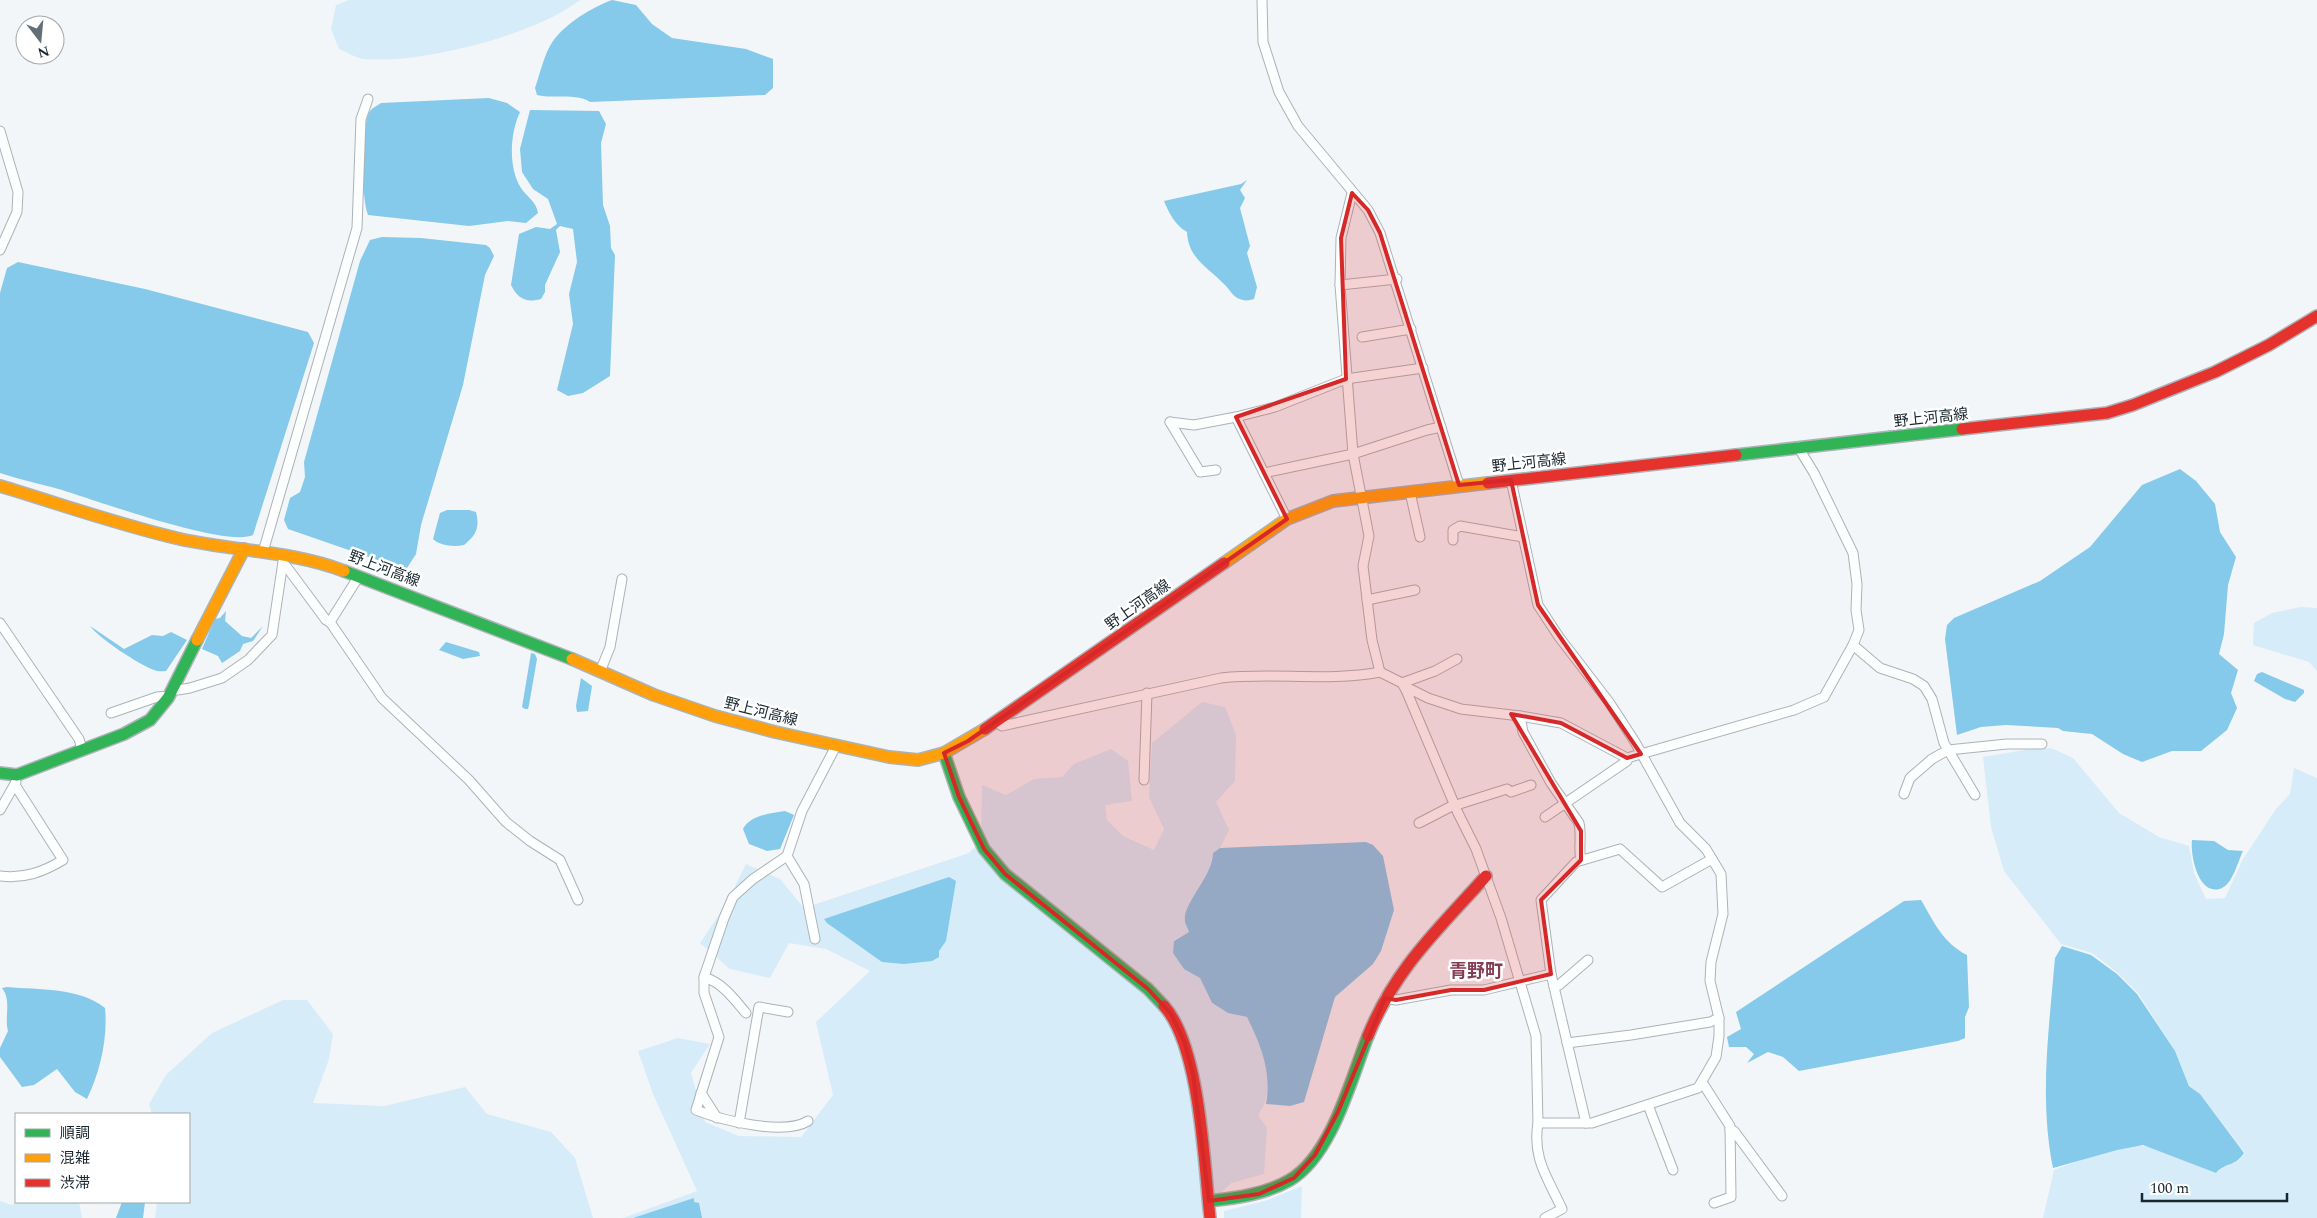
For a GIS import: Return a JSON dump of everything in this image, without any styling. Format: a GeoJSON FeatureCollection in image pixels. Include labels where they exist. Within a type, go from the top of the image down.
{"type":"FeatureCollection","features":[{"type":"Feature","properties":{"kind":"main road","name":"野上河高線"},"geometry":{"type":"LineString","coordinates":[[0,486],[180,539],[263,552],[283,560],[326,564],[565,656],[654,696],[715,716],[836,746],[889,757],[918,760],[944,753],[968,741],[1287,519],[1333,501],[1459,485],[2107,413],[2145,402],[2181,387],[2316,321]]}},
{"type":"Feature","properties":{"kind":"main road"},"geometry":{"type":"LineString","coordinates":[[0,773],[16,780],[82,749],[124,734],[150,720],[170,692],[244,549]]}},
{"type":"Feature","properties":{"kind":"main road"},"geometry":{"type":"LineString","coordinates":[[944,753],[959,797],[984,849],[1005,874],[1148,988],[1170,1014],[1184,1041],[1193,1074],[1210,1218]]}},
{"type":"Feature","properties":{"kind":"main road"},"geometry":{"type":"LineString","coordinates":[[1209,1201],[1260,1194],[1294,1178],[1315,1155],[1338,1112],[1385,998],[1406,967],[1486,876]]}},
{"type":"Feature","properties":{"kind":"street"},"geometry":{"type":"LineString","coordinates":[[1262,0],[1264,42],[1279,92],[1298,126],[1368,210],[1380,233],[1396,279],[1459,485]]}},
{"type":"Feature","properties":{"kind":"street"},"geometry":{"type":"LineString","coordinates":[[263,552],[357,228],[361,119],[368,99]]}},
{"type":"Feature","properties":{"kind":"street"},"geometry":{"type":"LineString","coordinates":[[0,131],[18,192],[17,212],[0,250]]}},
{"type":"Feature","properties":{"kind":"street"},"geometry":{"type":"LineString","coordinates":[[1352,193],[1341,238],[1340,285],[1353,454],[1358,486],[1363,497],[1369,536],[1363,566],[1372,640],[1380,672]]}},
{"type":"Feature","properties":{"kind":"street"},"geometry":{"type":"LineString","coordinates":[[1340,285],[1396,279]]}},
{"type":"Feature","properties":{"kind":"street"},"geometry":{"type":"LineString","coordinates":[[1362,337],[1411,329]]}},
{"type":"Feature","properties":{"kind":"street"},"geometry":{"type":"LineString","coordinates":[[1216,470],[1200,472],[1170,422],[1194,424],[1236,417],[1275,406],[1346,379],[1423,368]]}},
{"type":"Feature","properties":{"kind":"street"},"geometry":{"type":"LineString","coordinates":[[1236,417],[1287,519]]}},
{"type":"Feature","properties":{"kind":"street"},"geometry":{"type":"LineString","coordinates":[[1264,473],[1353,454],[1441,427]]}},
{"type":"Feature","properties":{"kind":"street"},"geometry":{"type":"LineString","coordinates":[[996,721],[1002,726],[1147,693],[1245,675],[1359,676],[1380,672],[1428,698],[1461,710],[1520,716],[1561,724],[1626,758],[1794,710],[1824,697],[1853,645],[1859,630],[1856,610],[1857,584],[1853,552],[1814,473],[1798,447]]}},
{"type":"Feature","properties":{"kind":"street"},"geometry":{"type":"LineString","coordinates":[[1511,480],[1538,605],[1559,638],[1609,702],[1680,823],[1706,849],[1721,874],[1722,914],[1710,972],[1710,981],[1719,1018],[1719,1036],[1716,1057],[1698,1088],[1586,1123],[1538,1123]]}},
{"type":"Feature","properties":{"kind":"street"},"geometry":{"type":"LineString","coordinates":[[1410,492],[1420,537]]}},
{"type":"Feature","properties":{"kind":"street"},"geometry":{"type":"LineString","coordinates":[[1453,540],[1454,530],[1460,526],[1523,537]]}},
{"type":"Feature","properties":{"kind":"street"},"geometry":{"type":"LineString","coordinates":[[111,713],[170,692],[222,678],[248,660],[272,635],[283,560]]}},
{"type":"Feature","properties":{"kind":"street"},"geometry":{"type":"LineString","coordinates":[[283,560],[326,620],[330,622],[382,698],[469,780],[506,822],[530,841],[560,860],[578,900]]}},
{"type":"Feature","properties":{"kind":"street"},"geometry":{"type":"LineString","coordinates":[[330,622],[359,576]]}},
{"type":"Feature","properties":{"kind":"street"},"geometry":{"type":"LineString","coordinates":[[600,672],[610,647],[622,579]]}},
{"type":"Feature","properties":{"kind":"street"},"geometry":{"type":"LineString","coordinates":[[1367,600],[1415,590]]}},
{"type":"Feature","properties":{"kind":"street"},"geometry":{"type":"LineString","coordinates":[[0,623],[79,739],[82,749]]}},
{"type":"Feature","properties":{"kind":"street"},"geometry":{"type":"LineString","coordinates":[[1853,645],[1880,668],[1913,679],[1924,686],[1932,699],[1944,742],[1975,795]]}},
{"type":"Feature","properties":{"kind":"street"},"geometry":{"type":"LineString","coordinates":[[1404,686],[1457,659]]}},
{"type":"Feature","properties":{"kind":"street"},"geometry":{"type":"LineString","coordinates":[[1404,686],[1454,805],[1476,849],[1536,1036],[1537,1158],[1562,1209],[1546,1218]]}},
{"type":"Feature","properties":{"kind":"street"},"geometry":{"type":"LineString","coordinates":[[1144,780],[1147,693]]}},
{"type":"Feature","properties":{"kind":"street"},"geometry":{"type":"LineString","coordinates":[[1520,716],[1523,732],[1551,783],[1579,823],[1579,852],[1581,860]]}},
{"type":"Feature","properties":{"kind":"street"},"geometry":{"type":"LineString","coordinates":[[1904,794],[1910,778],[1932,759],[1948,750],[2007,744],[2042,744]]}},
{"type":"Feature","properties":{"kind":"street"},"geometry":{"type":"LineString","coordinates":[[808,1121],[793,1127],[739,1123],[717,1118],[696,1110],[719,1037],[704,993],[704,977],[734,897],[753,879],[787,856],[802,811],[836,746]]}},
{"type":"Feature","properties":{"kind":"street"},"geometry":{"type":"LineString","coordinates":[[1545,817],[1567,804],[1627,761],[1626,758]]}},
{"type":"Feature","properties":{"kind":"street"},"geometry":{"type":"LineString","coordinates":[[0,810],[16,780]]}},
{"type":"Feature","properties":{"kind":"street"},"geometry":{"type":"LineString","coordinates":[[0,876],[22,877],[46,870],[63,860],[16,780]]}},
{"type":"Feature","properties":{"kind":"street"},"geometry":{"type":"LineString","coordinates":[[1420,823],[1454,805],[1507,789],[1512,792],[1531,785]]}},
{"type":"Feature","properties":{"kind":"street"},"geometry":{"type":"LineString","coordinates":[[1586,1123],[1551,974],[1541,900],[1576,862],[1623,849],[1664,887],[1712,859]]}},
{"type":"Feature","properties":{"kind":"street"},"geometry":{"type":"LineString","coordinates":[[787,856],[804,884],[815,939]]}},
{"type":"Feature","properties":{"kind":"street"},"geometry":{"type":"LineString","coordinates":[[1554,986],[1559,985],[1588,960]]}},
{"type":"Feature","properties":{"kind":"street"},"geometry":{"type":"LineString","coordinates":[[1385,998],[1396,1000],[1451,990],[1484,990],[1551,974]]}},
{"type":"Feature","properties":{"kind":"street"},"geometry":{"type":"LineString","coordinates":[[704,977],[713,980],[725,988],[746,1013]]}},
{"type":"Feature","properties":{"kind":"street"},"geometry":{"type":"LineString","coordinates":[[739,1123],[759,1007],[788,1012]]}},
{"type":"Feature","properties":{"kind":"street"},"geometry":{"type":"LineString","coordinates":[[1567,1043],[1631,1035],[1710,1022],[1719,1018]]}},
{"type":"Feature","properties":{"kind":"street"},"geometry":{"type":"LineString","coordinates":[[1702,1082],[1730,1126],[1731,1197],[1714,1203]]}},
{"type":"Feature","properties":{"kind":"street"},"geometry":{"type":"LineString","coordinates":[[701,1093],[717,1118]]}},
{"type":"Feature","properties":{"kind":"street"},"geometry":{"type":"LineString","coordinates":[[1648,1105],[1673,1170]]}},
{"type":"Feature","properties":{"kind":"street"},"geometry":{"type":"LineString","coordinates":[[1730,1130],[1734,1131],[1782,1196]]}},
{"type":"Feature","properties":{"kind":"highlighted area"},"geometry":{"type":"Polygon","coordinates":[[[1352,193],[1368,210],[1380,233],[1459,485],[1511,480],[1538,605],[1641,754],[1627,758],[1561,723],[1511,714],[1581,831],[1581,860],[1541,900],[1551,974],[1484,990],[1451,990],[1396,1000],[1385,998],[1338,1112],[1315,1155],[1294,1178],[1259,1194],[1209,1201],[1193,1074],[1184,1041],[1171,1014],[1148,989],[1005,874],[984,849],[959,797],[944,753],[968,741],[1287,519],[1236,417],[1346,379],[1341,238],[1352,193]]]}},
{"type":"Feature","properties":{"kind":"shaded area"},"geometry":{"type":"Polygon","coordinates":[[[349,0],[580,0],[536,25],[476,44],[415,57],[364,59],[339,49],[331,29],[336,5],[349,0]]]}},
{"type":"Feature","properties":{"kind":"shaded area"},"geometry":{"type":"Polygon","coordinates":[[[2301,607],[2317,608],[2317,671],[2309,662],[2253,645],[2254,623],[2272,613],[2301,607]]]}},
{"type":"Feature","properties":{"kind":"shaded area"},"geometry":{"type":"Polygon","coordinates":[[[1202,702],[1225,707],[1236,735],[1235,781],[1216,802],[1229,830],[1220,848],[1213,853],[1208,871],[1188,906],[1185,921],[1189,932],[1174,940],[1173,953],[1184,969],[1200,978],[1212,1004],[1228,1013],[1247,1017],[1258,1041],[1268,1079],[1268,1091],[1258,1115],[1267,1128],[1264,1174],[1231,1183],[1202,1212],[1202,1218],[623,1218],[697,1191],[653,1094],[638,1051],[678,1038],[710,1044],[691,1073],[705,1122],[739,1136],[801,1137],[833,1095],[816,1022],[870,971],[826,949],[789,943],[770,978],[730,969],[700,943],[727,903],[746,864],[780,879],[804,908],[969,853],[981,841],[982,785],[1006,795],[1034,779],[1062,777],[1074,764],[1111,749],[1128,761],[1132,801],[1105,805],[1107,820],[1123,836],[1154,850],[1164,829],[1149,797],[1152,743],[1202,702]]]}},
{"type":"Feature","properties":{"kind":"shaded area"},"geometry":{"type":"Polygon","coordinates":[[[2051,748],[2073,758],[2119,813],[2159,837],[2189,846],[2194,873],[2206,899],[2225,898],[2243,859],[2276,809],[2290,794],[2294,768],[2317,778],[2317,1218],[2043,1218],[2054,1170],[2098,1154],[2133,1146],[2151,1147],[2216,1173],[2238,1161],[2245,1153],[2200,1094],[2189,1085],[2175,1051],[2138,993],[2118,973],[2092,953],[2061,944],[2004,871],[1991,827],[1983,757],[2024,750],[2051,748]]]}},
{"type":"Feature","properties":{"kind":"shaded area"},"geometry":{"type":"Polygon","coordinates":[[[283,1000],[307,1000],[333,1034],[329,1059],[313,1103],[384,1106],[465,1087],[487,1114],[551,1132],[575,1158],[593,1218],[155,1218],[157,1203],[190,1203],[190,1113],[152,1113],[149,1104],[166,1075],[212,1033],[283,1000]]]}},
{"type":"Feature","properties":{"kind":"shaded area"},"geometry":{"type":"Polygon","coordinates":[[[1302,1186],[1301,1218],[1224,1218],[1224,1211],[1265,1201],[1302,1186]]]}},
{"type":"Feature","properties":{"kind":"shaded area"},"geometry":{"type":"Polygon","coordinates":[[[0,1201],[12,1205],[15,1203],[79,1203],[82,1218],[0,1218],[0,1201]]]}},
{"type":"Feature","properties":{"kind":"water"},"geometry":{"type":"Polygon","coordinates":[[[612,0],[636,5],[652,24],[672,38],[746,49],[773,59],[773,88],[765,95],[590,102],[571,97],[537,95],[535,88],[545,58],[558,34],[580,17],[612,0]]]}},
{"type":"Feature","properties":{"kind":"water"},"geometry":{"type":"Polygon","coordinates":[[[489,98],[507,103],[520,112],[512,140],[512,161],[521,188],[533,202],[538,213],[526,223],[508,221],[469,226],[368,215],[364,194],[363,148],[366,121],[371,110],[381,103],[489,98]]]}},
{"type":"Feature","properties":{"kind":"water"},"geometry":{"type":"Polygon","coordinates":[[[530,110],[599,111],[606,124],[601,143],[603,205],[610,226],[611,248],[615,255],[610,376],[583,393],[568,396],[557,390],[573,324],[569,294],[577,262],[573,229],[560,226],[556,230],[560,252],[545,285],[545,292],[541,299],[523,299],[511,285],[519,234],[536,227],[550,229],[557,224],[548,199],[533,189],[522,172],[520,149],[530,110]]]}},
{"type":"Feature","properties":{"kind":"water"},"geometry":{"type":"Polygon","coordinates":[[[1247,180],[1240,190],[1245,198],[1240,208],[1250,246],[1247,253],[1257,287],[1254,299],[1246,300],[1234,296],[1195,256],[1188,241],[1187,232],[1170,214],[1164,201],[1241,184],[1247,180]]]}},
{"type":"Feature","properties":{"kind":"water"},"geometry":{"type":"Polygon","coordinates":[[[382,237],[421,238],[486,245],[494,256],[485,275],[463,385],[421,525],[416,554],[407,568],[389,564],[288,529],[284,520],[290,498],[300,492],[305,477],[304,462],[360,261],[370,240],[382,237]]]}},
{"type":"Feature","properties":{"kind":"water"},"geometry":{"type":"Polygon","coordinates":[[[18,262],[145,289],[308,332],[314,343],[253,535],[238,537],[215,535],[157,520],[0,473],[0,293],[7,268],[18,262]]]}},
{"type":"Feature","properties":{"kind":"water"},"geometry":{"type":"Polygon","coordinates":[[[2180,469],[2196,481],[2215,504],[2220,532],[2236,557],[2228,585],[2224,634],[2219,654],[2238,670],[2231,693],[2237,708],[2227,730],[2201,751],[2172,751],[2142,762],[2123,754],[2092,734],[2063,731],[2058,728],[2006,725],[1981,727],[1957,735],[1945,639],[1947,625],[1954,618],[2040,581],[2090,547],[2142,485],[2180,469]]]}},
{"type":"Feature","properties":{"kind":"water"},"geometry":{"type":"Polygon","coordinates":[[[447,510],[469,510],[476,512],[478,522],[476,531],[472,538],[464,545],[447,545],[433,539],[440,513],[447,510]]]}},
{"type":"Feature","properties":{"kind":"water"},"geometry":{"type":"Polygon","coordinates":[[[226,611],[225,621],[242,636],[251,638],[263,626],[253,641],[243,644],[240,651],[222,663],[218,656],[202,649],[215,619],[220,618],[226,611]]]}},
{"type":"Feature","properties":{"kind":"water"},"geometry":{"type":"Polygon","coordinates":[[[90,626],[124,649],[152,635],[163,636],[171,632],[187,640],[166,671],[157,671],[120,651],[102,638],[90,626]]]}},
{"type":"Feature","properties":{"kind":"water"},"geometry":{"type":"Polygon","coordinates":[[[446,642],[479,652],[480,656],[463,659],[439,650],[446,642]]]}},
{"type":"Feature","properties":{"kind":"water"},"geometry":{"type":"Polygon","coordinates":[[[531,653],[535,654],[537,659],[529,705],[528,709],[525,709],[522,707],[531,653]]]}},
{"type":"Feature","properties":{"kind":"water"},"geometry":{"type":"Polygon","coordinates":[[[2262,672],[2304,690],[2304,693],[2295,702],[2285,699],[2254,681],[2257,674],[2262,672]]]}},
{"type":"Feature","properties":{"kind":"water"},"geometry":{"type":"Polygon","coordinates":[[[581,678],[592,686],[588,711],[577,712],[576,706],[581,678]]]}},
{"type":"Feature","properties":{"kind":"water"},"geometry":{"type":"Polygon","coordinates":[[[785,811],[794,815],[780,849],[767,851],[749,844],[743,829],[746,824],[762,816],[785,811]]]}},
{"type":"Feature","properties":{"kind":"water"},"geometry":{"type":"Polygon","coordinates":[[[2192,840],[2214,841],[2228,850],[2243,851],[2232,877],[2222,888],[2214,889],[2207,887],[2202,881],[2195,865],[2192,840]]]}},
{"type":"Feature","properties":{"kind":"water"},"geometry":{"type":"Polygon","coordinates":[[[1366,842],[1373,845],[1383,856],[1394,910],[1381,951],[1373,964],[1335,997],[1304,1102],[1290,1106],[1266,1104],[1268,1081],[1264,1059],[1247,1017],[1228,1013],[1212,1003],[1200,978],[1184,969],[1173,953],[1174,941],[1189,932],[1185,921],[1185,914],[1208,871],[1213,853],[1220,848],[1366,842]]]}},
{"type":"Feature","properties":{"kind":"water"},"geometry":{"type":"Polygon","coordinates":[[[949,877],[956,881],[946,941],[939,951],[939,957],[932,961],[904,964],[882,962],[824,919],[949,877]]]}},
{"type":"Feature","properties":{"kind":"water"},"geometry":{"type":"Polygon","coordinates":[[[1921,900],[1945,938],[1967,955],[1969,1007],[1965,1017],[1965,1038],[1958,1041],[1799,1071],[1783,1057],[1768,1052],[1747,1063],[1754,1054],[1746,1047],[1729,1047],[1727,1037],[1741,1029],[1736,1012],[1904,901],[1921,900]]]}},
{"type":"Feature","properties":{"kind":"water"},"geometry":{"type":"Polygon","coordinates":[[[2062,946],[2091,955],[2117,974],[2137,994],[2175,1051],[2189,1086],[2200,1094],[2244,1153],[2234,1163],[2223,1167],[2216,1173],[2143,1145],[2117,1150],[2053,1168],[2047,1116],[2046,1063],[2055,958],[2062,946]]]}},
{"type":"Feature","properties":{"kind":"water"},"geometry":{"type":"Polygon","coordinates":[[[2,988],[45,989],[71,993],[95,1001],[105,1008],[106,1019],[102,1055],[96,1078],[87,1099],[75,1092],[57,1069],[34,1085],[22,1087],[0,1057],[0,1048],[8,1031],[7,998],[2,988]]]}},
{"type":"Feature","properties":{"kind":"water"},"geometry":{"type":"Polygon","coordinates":[[[694,1198],[694,1202],[699,1203],[702,1218],[633,1218],[694,1198]]]}},
{"type":"Feature","properties":{"kind":"water"},"geometry":{"type":"Polygon","coordinates":[[[122,1203],[145,1203],[143,1218],[116,1218],[122,1203]]]}},
{"type":"Feature","properties":{"kind":"traffic: fast"},"geometry":{"type":"LineString","coordinates":[[1736,455],[1962,429]]}},
{"type":"Feature","properties":{"kind":"traffic: fast"},"geometry":{"type":"LineString","coordinates":[[344,571],[572,659]]}},
{"type":"Feature","properties":{"kind":"traffic: fast"},"geometry":{"type":"LineString","coordinates":[[0,773],[17,775],[124,734],[150,720],[168,698],[197,640]]}},
{"type":"Feature","properties":{"kind":"traffic: fast"},"geometry":{"type":"LineString","coordinates":[[944,753],[959,797],[984,849],[1005,874],[1148,989],[1164,1006]]}},
{"type":"Feature","properties":{"kind":"traffic: fast"},"geometry":{"type":"LineString","coordinates":[[1209,1201],[1241,1197],[1271,1189],[1290,1180],[1305,1168],[1318,1153],[1329,1135],[1347,1094],[1368,1036]]}},
{"type":"Feature","properties":{"kind":"traffic: slow"},"geometry":{"type":"LineString","coordinates":[[1224,563],[1287,519],[1333,501],[1488,483]]}},
{"type":"Feature","properties":{"kind":"traffic: slow"},"geometry":{"type":"LineString","coordinates":[[0,486],[112,521],[180,539],[304,559],[344,571]]}},
{"type":"Feature","properties":{"kind":"traffic: slow"},"geometry":{"type":"LineString","coordinates":[[197,640],[244,549]]}},
{"type":"Feature","properties":{"kind":"traffic: slow"},"geometry":{"type":"LineString","coordinates":[[572,659],[654,695],[715,716],[775,732],[889,757],[918,760],[944,753],[985,729]]}},
{"type":"Feature","properties":{"kind":"traffic: jam"},"geometry":{"type":"LineString","coordinates":[[1962,429],[2107,413],[2133,405],[2215,372],[2269,345],[2317,316]]}},
{"type":"Feature","properties":{"kind":"traffic: jam"},"geometry":{"type":"LineString","coordinates":[[1488,483],[1736,455]]}},
{"type":"Feature","properties":{"kind":"traffic: jam"},"geometry":{"type":"LineString","coordinates":[[985,729],[1224,563]]}},
{"type":"Feature","properties":{"kind":"traffic: jam"},"geometry":{"type":"LineString","coordinates":[[1368,1036],[1379,1012],[1405,969],[1435,932],[1486,876]]}},
{"type":"Feature","properties":{"kind":"traffic: jam"},"geometry":{"type":"LineString","coordinates":[[1164,1006],[1176,1024],[1186,1048],[1193,1076],[1202,1137],[1210,1218]]}},
{"type":"Feature","properties":{"kind":"district","name":"青野町"},"geometry":{"type":"Point","coordinates":[1476,971]}}]}
